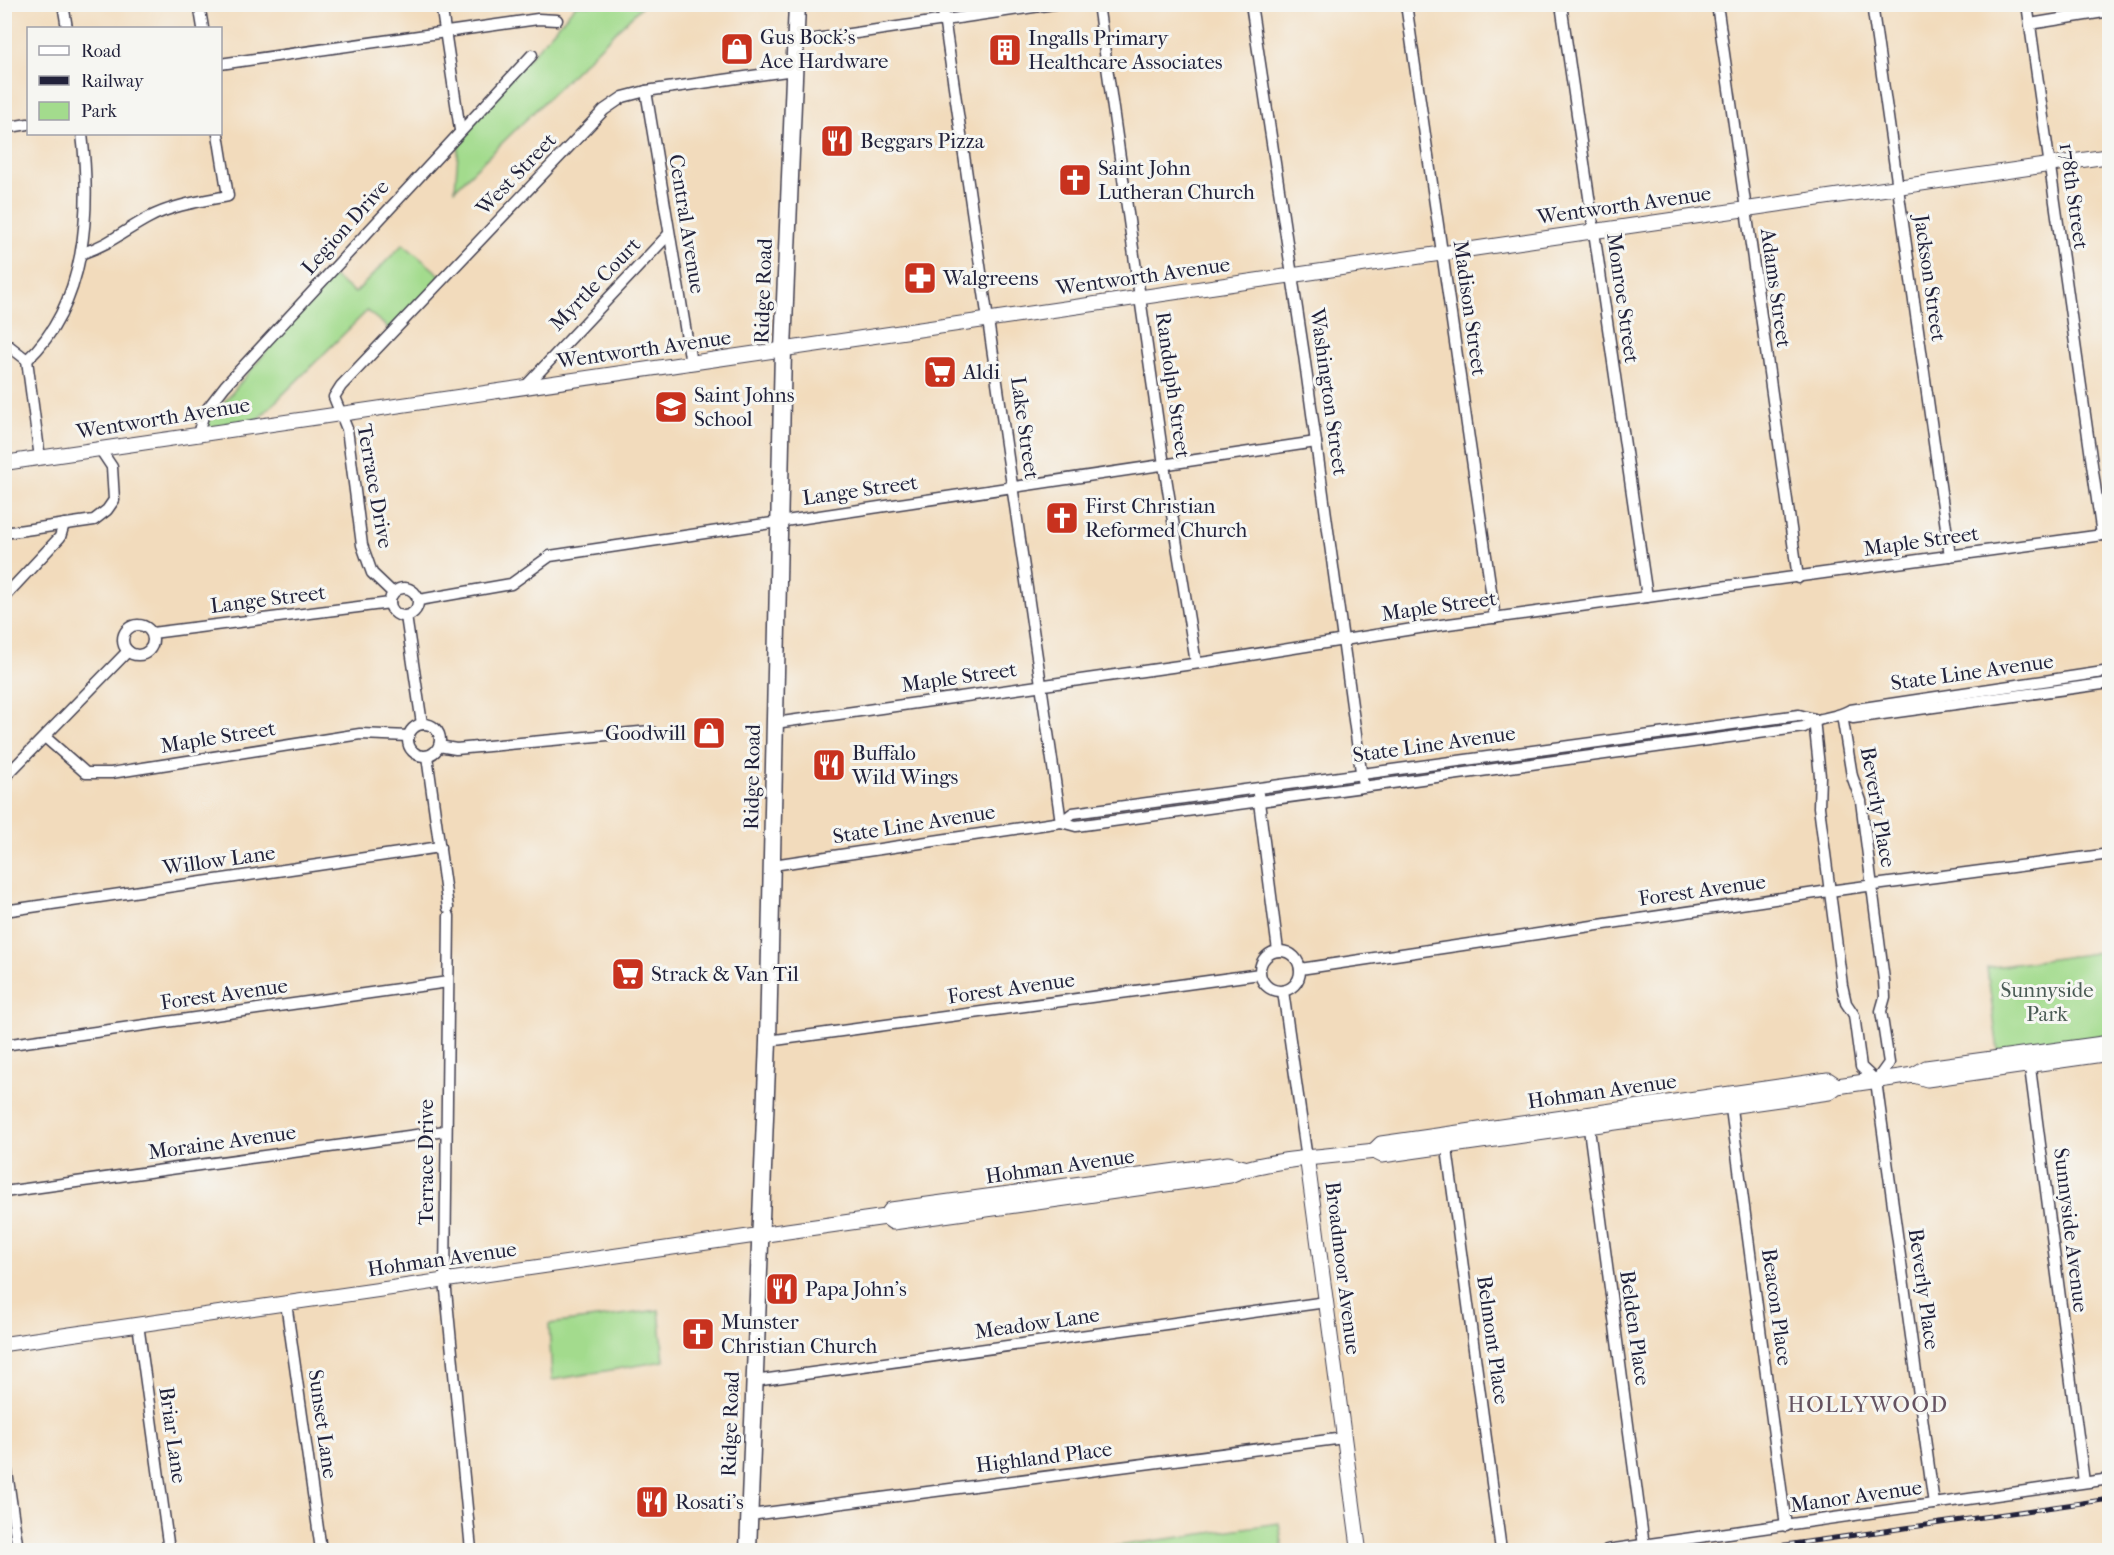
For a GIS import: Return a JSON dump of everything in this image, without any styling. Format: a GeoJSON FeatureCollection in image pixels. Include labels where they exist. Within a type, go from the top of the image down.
{"type":"FeatureCollection","features":[{"type":"Feature","properties":{"kind":"main road","name":"Ridge Road"},"geometry":{"type":"LineString","coordinates":[[748,1551],[768,1041],[783,350],[797,4]]}},
{"type":"Feature","properties":{"kind":"main road","name":"Hohman Avenue"},"geometry":{"type":"LineString","coordinates":[[2029,1059],[2109,1043]]}},
{"type":"Feature","properties":{"kind":"main road","name":"Hohman Avenue"},"geometry":{"type":"LineString","coordinates":[[759,1235],[886,1217],[891,1210],[1228,1164],[1244,1168],[1374,1151],[1381,1144],[1446,1140],[1730,1100],[1828,1080],[1836,1086],[1914,1075],[1926,1068],[2109,1053]]}},
{"type":"Feature","properties":{"kind":"street"},"geometry":{"type":"LineString","coordinates":[[63,4],[67,27]]}},
{"type":"Feature","properties":{"kind":"street"},"geometry":{"type":"LineString","coordinates":[[200,4],[203,27]]}},
{"type":"Feature","properties":{"kind":"street"},"geometry":{"type":"LineString","coordinates":[[441,4],[460,130]]}},
{"type":"Feature","properties":{"kind":"street","name":"Lake Street"},"geometry":{"type":"LineString","coordinates":[[942,4],[990,320],[1061,822]]}},
{"type":"Feature","properties":{"kind":"street"},"geometry":{"type":"LineString","coordinates":[[795,42],[1054,4]]}},
{"type":"Feature","properties":{"kind":"street","name":"Randolph Street"},"geometry":{"type":"LineString","coordinates":[[1098,4],[1164,465],[1197,663]]}},
{"type":"Feature","properties":{"kind":"street","name":"Washington Street"},"geometry":{"type":"LineString","coordinates":[[1251,4],[1316,442],[1363,786]]}},
{"type":"Feature","properties":{"kind":"street","name":"Madison Street"},"geometry":{"type":"LineString","coordinates":[[1406,4],[1495,618]]}},
{"type":"Feature","properties":{"kind":"street","name":"Monroe Street"},"geometry":{"type":"LineString","coordinates":[[1561,4],[1647,597]]}},
{"type":"Feature","properties":{"kind":"street","name":"Adams Street"},"geometry":{"type":"LineString","coordinates":[[1717,4],[1798,578]]}},
{"type":"Feature","properties":{"kind":"street","name":"Jackson Street"},"geometry":{"type":"LineString","coordinates":[[1872,4],[1950,556]]}},
{"type":"Feature","properties":{"kind":"street","name":"178th Street"},"geometry":{"type":"LineString","coordinates":[[2027,4],[2105,534]]}},
{"type":"Feature","properties":{"kind":"street"},"geometry":{"type":"LineString","coordinates":[[2030,24],[2109,11]]}},
{"type":"Feature","properties":{"kind":"street"},"geometry":{"type":"LineString","coordinates":[[222,64],[538,19],[557,20]]}},
{"type":"Feature","properties":{"kind":"street","name":"Legion Drive"},"geometry":{"type":"LineString","coordinates":[[198,434],[204,413],[225,386],[532,55]]}},
{"type":"Feature","properties":{"kind":"street","name":"West Street"},"geometry":{"type":"LineString","coordinates":[[341,413],[334,397],[341,386],[604,110],[623,97],[646,91],[794,70]]}},
{"type":"Feature","properties":{"kind":"street","name":"Central Avenue"},"geometry":{"type":"LineString","coordinates":[[646,91],[691,363]]}},
{"type":"Feature","properties":{"kind":"street"},"geometry":{"type":"LineString","coordinates":[[4,128],[27,124]]}},
{"type":"Feature","properties":{"kind":"street"},"geometry":{"type":"LineString","coordinates":[[27,360],[45,343],[65,302],[83,253],[85,207],[82,135]]}},
{"type":"Feature","properties":{"kind":"street"},"geometry":{"type":"LineString","coordinates":[[83,253],[108,244],[149,218],[173,208],[228,196],[219,135]]}},
{"type":"Feature","properties":{"kind":"street","name":"Wentworth Avenue"},"geometry":{"type":"LineString","coordinates":[[4,463],[2109,156]]}},
{"type":"Feature","properties":{"kind":"street","name":"Myrtle Court"},"geometry":{"type":"LineString","coordinates":[[525,387],[669,234]]}},
{"type":"Feature","properties":{"kind":"street"},"geometry":{"type":"LineString","coordinates":[[4,342],[27,360],[40,458]]}},
{"type":"Feature","properties":{"kind":"street","name":"Terrace Drive"},"geometry":{"type":"LineString","coordinates":[[341,413],[347,429],[362,545],[372,573],[391,598]]}},
{"type":"Feature","properties":{"kind":"street","name":"Lange Street"},"geometry":{"type":"LineString","coordinates":[[419,600],[512,585],[550,556],[1316,442]]}},
{"type":"Feature","properties":{"kind":"street"},"geometry":{"type":"LineString","coordinates":[[4,533],[94,520],[107,510],[114,500],[112,467],[118,446]]}},
{"type":"Feature","properties":{"kind":"street"},"geometry":{"type":"LineString","coordinates":[[100,449],[112,467]]}},
{"type":"Feature","properties":{"kind":"street"},"geometry":{"type":"LineString","coordinates":[[4,597],[60,537],[64,524]]}},
{"type":"Feature","properties":{"kind":"street","name":"Maple Street"},"geometry":{"type":"LineString","coordinates":[[775,723],[1495,618],[2105,534]]}},
{"type":"Feature","properties":{"kind":"street"},"geometry":{"type":"LineString","coordinates":[[405,587],[414,591],[419,600],[415,612],[406,616],[394,612],[391,598],[405,587]]}},
{"type":"Feature","properties":{"kind":"street","name":"Lange Street"},"geometry":{"type":"LineString","coordinates":[[152,633],[391,598]]}},
{"type":"Feature","properties":{"kind":"street"},"geometry":{"type":"LineString","coordinates":[[406,616],[422,724]]}},
{"type":"Feature","properties":{"kind":"street"},"geometry":{"type":"LineString","coordinates":[[144,626],[152,633],[153,643],[148,651],[140,655],[128,651],[123,641],[129,627],[144,626]]}},
{"type":"Feature","properties":{"kind":"street"},"geometry":{"type":"LineString","coordinates":[[4,778],[46,738],[128,651]]}},
{"type":"Feature","properties":{"kind":"street","name":"State Line Avenue"},"geometry":{"type":"LineString","coordinates":[[1061,822],[1073,813],[1803,715],[1814,719],[1842,715],[1850,710],[2108,677]]}},
{"type":"Feature","properties":{"kind":"street","name":"Beverly Place"},"geometry":{"type":"LineString","coordinates":[[1842,715],[1851,776],[1861,801],[1884,980],[1885,997],[1881,1011],[1889,1063],[1876,1080]]}},
{"type":"Feature","properties":{"kind":"street","name":"State Line Avenue"},"geometry":{"type":"LineString","coordinates":[[773,865],[1061,822],[1076,826],[1804,727],[1814,719]]}},
{"type":"Feature","properties":{"kind":"street","name":"Beverly Place"},"geometry":{"type":"LineString","coordinates":[[1814,719],[1820,776],[1818,802],[1842,985],[1846,1003],[1854,1015],[1861,1067],[1876,1080],[1934,1504]]}},
{"type":"Feature","properties":{"kind":"street"},"geometry":{"type":"LineString","coordinates":[[422,724],[430,725],[437,730],[440,738],[439,746],[427,756],[413,751],[409,736],[413,728],[422,724]]}},
{"type":"Feature","properties":{"kind":"street"},"geometry":{"type":"LineString","coordinates":[[439,746],[456,749],[651,731]]}},
{"type":"Feature","properties":{"kind":"street","name":"Maple Street"},"geometry":{"type":"LineString","coordinates":[[46,738],[86,773],[111,773],[360,734],[409,736]]}},
{"type":"Feature","properties":{"kind":"street"},"geometry":{"type":"LineString","coordinates":[[1571,745],[1573,757]]}},
{"type":"Feature","properties":{"kind":"street","name":"Terrace Drive"},"geometry":{"type":"LineString","coordinates":[[427,756],[448,912],[445,1280],[471,1551]]}},
{"type":"Feature","properties":{"kind":"street"},"geometry":{"type":"LineString","coordinates":[[1258,788],[1278,951]]}},
{"type":"Feature","properties":{"kind":"street","name":"Willow Lane"},"geometry":{"type":"LineString","coordinates":[[5,908],[440,847]]}},
{"type":"Feature","properties":{"kind":"street","name":"Forest Avenue"},"geometry":{"type":"LineString","coordinates":[[1300,969],[1829,891],[2109,854]]}},
{"type":"Feature","properties":{"kind":"street"},"geometry":{"type":"LineString","coordinates":[[1278,951],[1290,954],[1300,969],[1294,986],[1283,991],[1268,987],[1260,974],[1262,961],[1278,951]]}},
{"type":"Feature","properties":{"kind":"street","name":"Forest Avenue"},"geometry":{"type":"LineString","coordinates":[[768,1041],[1260,974]]}},
{"type":"Feature","properties":{"kind":"street","name":"Forest Avenue"},"geometry":{"type":"LineString","coordinates":[[4,1045],[448,982]]}},
{"type":"Feature","properties":{"kind":"street","name":"Broadmoor Avenue"},"geometry":{"type":"LineString","coordinates":[[1283,991],[1359,1551]]}},
{"type":"Feature","properties":{"kind":"street","name":"Sunnyside Avenue"},"geometry":{"type":"LineString","coordinates":[[2029,1059],[2084,1482]]}},
{"type":"Feature","properties":{"kind":"street","name":"Beacon Place"},"geometry":{"type":"LineString","coordinates":[[1730,1100],[1786,1526]]}},
{"type":"Feature","properties":{"kind":"street","name":"Belden Place"},"geometry":{"type":"LineString","coordinates":[[1588,1120],[1644,1546]]}},
{"type":"Feature","properties":{"kind":"street","name":"Moraine Avenue"},"geometry":{"type":"LineString","coordinates":[[4,1192],[445,1131]]}},
{"type":"Feature","properties":{"kind":"street","name":"Belmont Place"},"geometry":{"type":"LineString","coordinates":[[1446,1140],[1502,1551]]}},
{"type":"Feature","properties":{"kind":"street","name":"Hohman Avenue"},"geometry":{"type":"LineString","coordinates":[[4,1344],[759,1235]]}},
{"type":"Feature","properties":{"kind":"street","name":"Meadow Lane"},"geometry":{"type":"LineString","coordinates":[[754,1381],[1326,1302]]}},
{"type":"Feature","properties":{"kind":"street","name":"Sunset Lane"},"geometry":{"type":"LineString","coordinates":[[286,1303],[321,1551]]}},
{"type":"Feature","properties":{"kind":"street","name":"Briar Lane"},"geometry":{"type":"LineString","coordinates":[[138,1324],[169,1551]]}},
{"type":"Feature","properties":{"kind":"street","name":"Highland Place"},"geometry":{"type":"LineString","coordinates":[[750,1515],[1344,1438]]}},
{"type":"Feature","properties":{"kind":"street"},"geometry":{"type":"LineString","coordinates":[[4,1451],[18,1551]]}},
{"type":"Feature","properties":{"kind":"street","name":"Manor Avenue"},"geometry":{"type":"LineString","coordinates":[[1607,1551],[2109,1479]]}},
{"type":"Feature","properties":{"kind":"green space"},"geometry":{"type":"Polygon","coordinates":[[[576,5],[643,5],[455,189],[460,130],[576,5]]]}},
{"type":"Feature","properties":{"kind":"green space"},"geometry":{"type":"Polygon","coordinates":[[[403,244],[444,278],[392,331],[367,311],[251,426],[198,434],[330,274],[355,293],[403,244]]]}},
{"type":"Feature","properties":{"kind":"green space","name":"Sunnyside Park"},"geometry":{"type":"Polygon","coordinates":[[[2109,951],[2109,1036],[1998,1051],[1987,968],[2109,951]]]}},
{"type":"Feature","properties":{"kind":"green space"},"geometry":{"type":"Polygon","coordinates":[[[659,1310],[664,1361],[552,1380],[549,1324],[659,1310]]]}},
{"type":"Feature","properties":{"kind":"green space"},"geometry":{"type":"Polygon","coordinates":[[[1279,1523],[1283,1550],[1089,1550],[1279,1523]]]}},
{"type":"Feature","properties":{"kind":"railway"},"geometry":{"type":"LineString","coordinates":[[1750,1550],[2110,1499]]}},
{"type":"Feature","properties":{"kind":"place","name":"Gus Bock's Ace Hardware"},"geometry":{"type":"Point","coordinates":[737,49]}},
{"type":"Feature","properties":{"kind":"place","name":"Ingalls Primary Healthcare Associates"},"geometry":{"type":"Point","coordinates":[1005,50]}},
{"type":"Feature","properties":{"kind":"place","name":"Beggars Pizza"},"geometry":{"type":"Point","coordinates":[837,141]}},
{"type":"Feature","properties":{"kind":"place","name":"Saint John Lutheran Church"},"geometry":{"type":"Point","coordinates":[1075,180]}},
{"type":"Feature","properties":{"kind":"place","name":"Walgreens"},"geometry":{"type":"Point","coordinates":[920,278]}},
{"type":"Feature","properties":{"kind":"place","name":"Aldi"},"geometry":{"type":"Point","coordinates":[940,372]}},
{"type":"Feature","properties":{"kind":"place","name":"Saint Johns School"},"geometry":{"type":"Point","coordinates":[671,407]}},
{"type":"Feature","properties":{"kind":"place","name":"First Christian Reformed Church"},"geometry":{"type":"Point","coordinates":[1062,518]}},
{"type":"Feature","properties":{"kind":"place","name":"Goodwill"},"geometry":{"type":"Point","coordinates":[709,733]}},
{"type":"Feature","properties":{"kind":"place","name":"Buffalo Wild Wings"},"geometry":{"type":"Point","coordinates":[829,765]}},
{"type":"Feature","properties":{"kind":"place","name":"Strack & Van Til"},"geometry":{"type":"Point","coordinates":[628,974]}},
{"type":"Feature","properties":{"kind":"place","name":"Papa John's"},"geometry":{"type":"Point","coordinates":[782,1289]}},
{"type":"Feature","properties":{"kind":"place","name":"Munster Christian Church"},"geometry":{"type":"Point","coordinates":[698,1334]}},
{"type":"Feature","properties":{"kind":"place","name":"Rosati's"},"geometry":{"type":"Point","coordinates":[652,1502]}},
{"type":"Feature","properties":{"kind":"district","name":"HOLLYWOOD"},"geometry":{"type":"Point","coordinates":[1868,1404]}}]}
